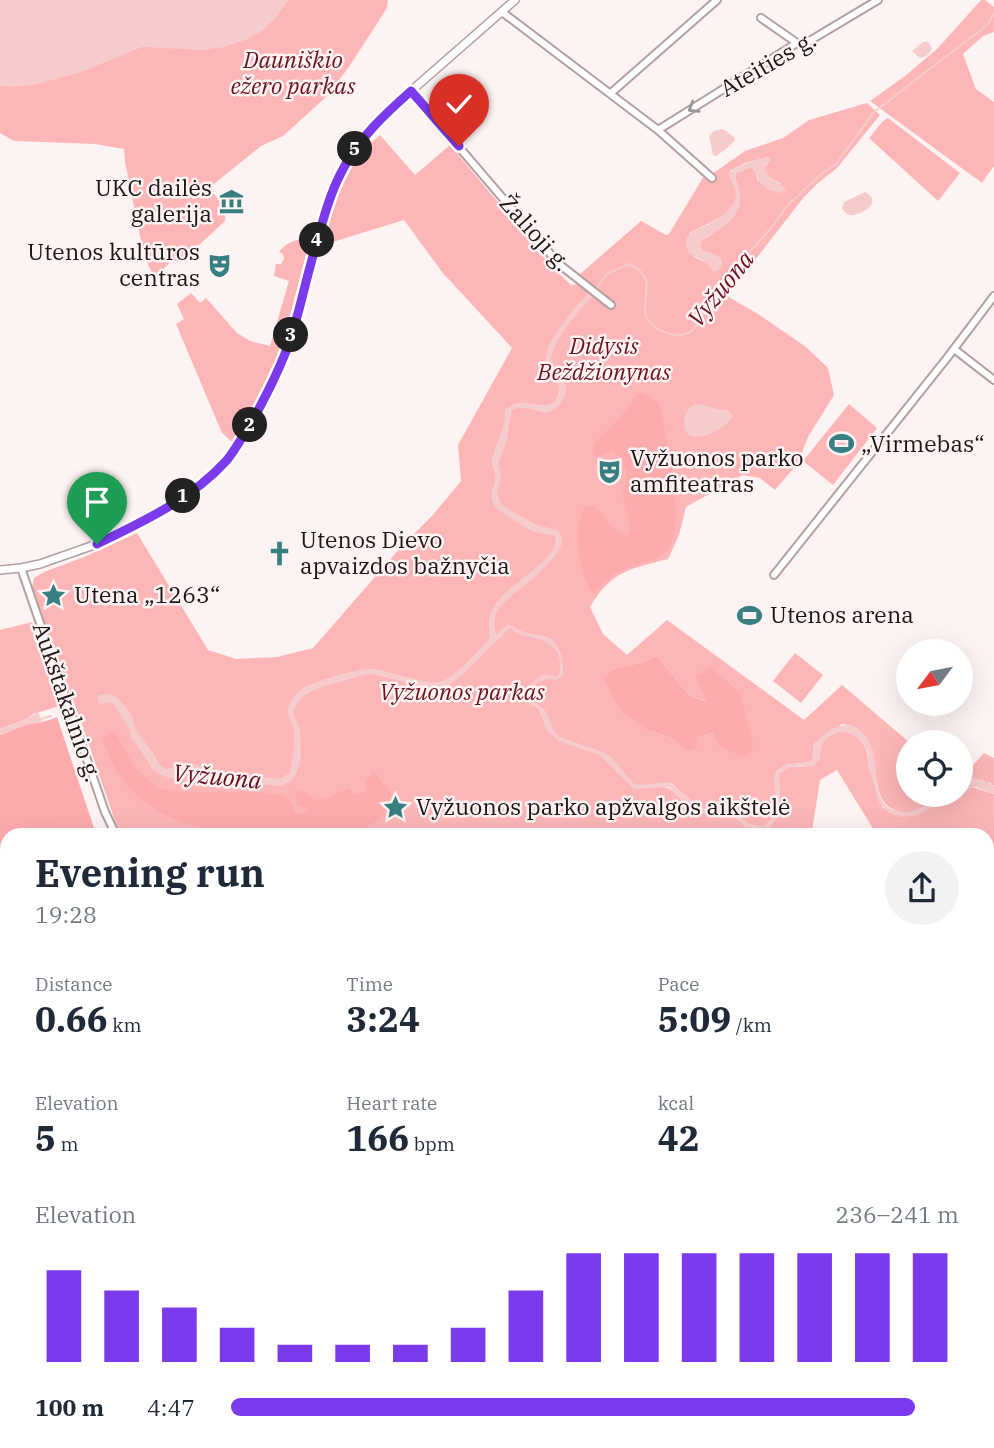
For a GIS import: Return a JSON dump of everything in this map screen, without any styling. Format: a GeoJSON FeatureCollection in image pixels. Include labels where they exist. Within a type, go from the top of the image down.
{"type":"FeatureCollection","features":[{"type":"Feature","properties":{"kind":"street"},"geometry":{"type":"LineString","coordinates":[[0,570],[61,558],[97,544],[189,493],[226,461],[275,379],[288,346],[318,237],[340,173],[349,158],[373,127],[515,0]]}},
{"type":"Feature","properties":{"kind":"street"},"geometry":{"type":"LineString","coordinates":[[611,93],[717,0]]}},
{"type":"Feature","properties":{"kind":"street","name":"Ateities g."},"geometry":{"type":"LineString","coordinates":[[658,130],[797,43],[806,43],[878,0]]}},
{"type":"Feature","properties":{"kind":"street"},"geometry":{"type":"LineString","coordinates":[[502,12],[658,130],[712,178]]}},
{"type":"Feature","properties":{"kind":"street"},"geometry":{"type":"LineString","coordinates":[[761,18],[797,43]]}},
{"type":"Feature","properties":{"kind":"street","name":"Žalioji g."},"geometry":{"type":"LineString","coordinates":[[411,91],[559,264],[611,305]]}},
{"type":"Feature","properties":{"kind":"street"},"geometry":{"type":"LineString","coordinates":[[775,575],[994,296]]}},
{"type":"Feature","properties":{"kind":"street"},"geometry":{"type":"LineString","coordinates":[[954,349],[994,380]]}},
{"type":"Feature","properties":{"kind":"street","name":"Aukštakalnio g."},"geometry":{"type":"LineString","coordinates":[[21,568],[113,828]]}},
{"type":"Feature","properties":{"kind":"green space","name":"Dauniškio ežero parkas"},"geometry":{"type":"Polygon","coordinates":[[[288,0],[388,0],[387,8],[349,67],[325,98],[283,136],[261,146],[209,188],[226,208],[225,221],[184,259],[171,262],[154,277],[144,256],[124,149],[95,144],[14,141],[0,133],[0,86],[34,85],[142,46],[206,50],[272,21],[288,0]]]}},
{"type":"Feature","properties":{"kind":"green space"},"geometry":{"type":"Polygon","coordinates":[[[981,0],[994,7],[994,32],[983,36],[963,54],[976,89],[994,102],[994,166],[982,183],[870,101],[938,48],[981,0]]]}},
{"type":"Feature","properties":{"kind":"green space","name":"Vyžuonos parkas"},"geometry":{"type":"Polygon","coordinates":[[[867,103],[880,115],[837,168],[804,197],[727,296],[806,347],[828,368],[834,395],[808,437],[798,463],[775,490],[760,478],[743,475],[686,507],[679,535],[668,559],[623,573],[606,586],[590,607],[603,634],[627,655],[667,620],[804,720],[842,685],[896,731],[896,807],[923,807],[909,813],[895,810],[885,803],[879,793],[872,751],[867,738],[857,729],[842,724],[815,743],[813,759],[810,762],[784,765],[774,774],[777,807],[765,827],[748,824],[732,812],[702,808],[671,783],[661,787],[670,789],[705,811],[736,818],[745,827],[750,828],[118,828],[32,588],[34,578],[137,533],[208,650],[236,659],[277,657],[313,648],[461,481],[458,445],[512,348],[442,272],[404,220],[323,245],[328,218],[339,189],[358,154],[380,135],[415,175],[450,145],[552,267],[571,285],[585,283],[579,275],[641,221],[666,235],[669,234],[704,176],[712,174],[745,151],[783,138],[809,120],[867,103]],[[769,157],[745,163],[730,171],[737,194],[731,208],[719,218],[690,233],[694,257],[707,263],[714,271],[700,248],[701,241],[711,235],[737,209],[738,185],[735,180],[736,173],[750,167],[755,170],[758,181],[782,184],[767,174],[764,168],[770,161],[769,157]],[[657,656],[613,669],[651,731],[671,738],[689,752],[698,737],[713,733],[739,691],[711,667],[707,702],[689,695],[657,656]]]}},
{"type":"Feature","properties":{"kind":"green space"},"geometry":{"type":"Polygon","coordinates":[[[888,118],[960,173],[938,201],[869,138],[888,118]]]}},
{"type":"Feature","properties":{"kind":"green space"},"geometry":{"type":"Polygon","coordinates":[[[304,239],[313,242],[282,352],[253,414],[232,442],[222,433],[176,324],[184,319],[177,304],[191,293],[200,303],[206,298],[237,333],[250,341],[270,346],[289,281],[274,276],[276,264],[281,264],[284,259],[279,252],[290,243],[304,239]]]}},
{"type":"Feature","properties":{"kind":"green space","name":"„Virmebas“"},"geometry":{"type":"Polygon","coordinates":[[[849,404],[877,428],[833,485],[803,461],[849,404]]]}},
{"type":"Feature","properties":{"kind":"green space"},"geometry":{"type":"Polygon","coordinates":[[[32,622],[63,705],[33,714],[0,729],[0,630],[32,622]]]}},
{"type":"Feature","properties":{"kind":"green space"},"geometry":{"type":"Polygon","coordinates":[[[795,653],[823,675],[801,703],[773,681],[795,653]]]}},
{"type":"Feature","properties":{"kind":"green space","name":"Vyžuonos parkas"},"geometry":{"type":"Polygon","coordinates":[[[848,732],[861,741],[865,748],[883,808],[915,816],[932,807],[973,807],[973,787],[994,794],[994,828],[873,828],[837,770],[820,780],[812,828],[768,828],[781,812],[779,773],[790,767],[814,766],[825,740],[833,734],[848,732]]]}},
{"type":"Feature","properties":{"kind":"green space"},"geometry":{"type":"Polygon","coordinates":[[[984,753],[994,758],[994,786],[989,782],[973,782],[973,765],[984,753]]]}},
{"type":"Feature","properties":{"kind":"shaded area"},"geometry":{"type":"Polygon","coordinates":[[[643,393],[658,402],[662,415],[676,508],[671,543],[664,553],[618,572],[593,593],[585,580],[579,554],[578,525],[584,507],[594,506],[623,535],[629,533],[630,528],[623,498],[627,475],[625,467],[613,450],[594,456],[592,451],[597,440],[617,422],[637,394],[643,393]]]}},
{"type":"Feature","properties":{"kind":"shaded area"},"geometry":{"type":"Polygon","coordinates":[[[657,656],[689,695],[706,702],[696,676],[711,667],[739,691],[753,749],[742,757],[721,747],[713,733],[698,737],[696,747],[689,752],[671,738],[651,731],[622,711],[603,679],[613,669],[657,656]]]}},
{"type":"Feature","properties":{"kind":"shaded area"},"geometry":{"type":"Polygon","coordinates":[[[57,717],[94,828],[0,828],[0,735],[24,725],[57,717]]]}},
{"type":"Feature","properties":{"kind":"shaded area"},"geometry":{"type":"Polygon","coordinates":[[[112,731],[133,765],[157,788],[187,792],[261,792],[286,797],[293,805],[293,812],[301,814],[307,809],[297,804],[295,790],[304,792],[315,800],[330,797],[349,788],[353,795],[366,791],[366,782],[372,772],[391,793],[383,815],[363,828],[197,826],[167,816],[140,798],[118,773],[102,739],[112,731]]]}},
{"type":"Feature","properties":{"kind":"water"},"geometry":{"type":"Polygon","coordinates":[[[0,0],[288,0],[262,31],[224,47],[206,50],[142,47],[81,72],[34,85],[0,86],[0,0]]]}},
{"type":"Feature","properties":{"kind":"water"},"geometry":{"type":"Polygon","coordinates":[[[923,42],[928,42],[932,48],[927,55],[920,58],[912,51],[923,42]]]}},
{"type":"Feature","properties":{"kind":"water"},"geometry":{"type":"Polygon","coordinates":[[[723,129],[735,140],[716,156],[713,155],[709,136],[714,131],[723,129]]]}},
{"type":"Feature","properties":{"kind":"water"},"geometry":{"type":"Polygon","coordinates":[[[769,157],[771,160],[764,167],[766,171],[786,190],[781,193],[767,188],[750,167],[736,173],[740,195],[737,211],[728,223],[701,241],[700,248],[722,260],[722,268],[714,272],[707,263],[689,253],[686,246],[688,236],[717,219],[732,205],[736,193],[728,174],[742,165],[769,157]]]}},
{"type":"Feature","properties":{"kind":"water"},"geometry":{"type":"Polygon","coordinates":[[[865,192],[872,200],[869,208],[855,215],[845,213],[842,208],[844,202],[865,192]]]}},
{"type":"Feature","properties":{"kind":"water"},"geometry":{"type":"Polygon","coordinates":[[[594,288],[597,291],[564,330],[551,358],[553,369],[566,385],[560,405],[546,413],[525,408],[512,410],[506,443],[498,463],[501,476],[497,493],[501,504],[537,525],[558,530],[562,541],[552,559],[500,607],[494,619],[496,635],[508,624],[524,632],[548,637],[557,645],[562,656],[563,676],[538,682],[530,691],[533,701],[545,710],[555,732],[560,737],[605,753],[634,784],[667,782],[702,808],[736,813],[749,824],[765,826],[775,813],[777,802],[774,774],[784,765],[810,762],[813,759],[813,748],[827,732],[843,725],[850,726],[869,741],[880,797],[884,804],[889,808],[907,812],[932,807],[915,816],[901,817],[888,812],[879,802],[862,742],[845,732],[835,733],[827,738],[821,747],[820,760],[814,766],[790,767],[780,773],[781,812],[768,828],[745,827],[740,821],[729,816],[694,810],[669,787],[634,789],[600,755],[559,741],[547,731],[539,710],[528,702],[526,695],[528,687],[540,676],[559,675],[558,654],[546,642],[520,635],[510,628],[445,688],[424,687],[372,674],[361,675],[307,694],[293,712],[300,730],[301,756],[296,775],[290,782],[279,786],[219,782],[193,773],[172,778],[163,776],[152,769],[131,738],[130,730],[114,704],[107,702],[99,705],[97,696],[108,694],[122,702],[132,716],[136,731],[158,763],[166,769],[194,765],[221,772],[279,779],[290,773],[294,735],[288,709],[292,699],[302,689],[331,677],[368,669],[436,682],[448,678],[461,668],[490,638],[489,618],[494,605],[538,566],[554,546],[555,536],[531,531],[493,504],[495,476],[492,460],[504,424],[505,411],[520,403],[546,405],[557,398],[559,386],[544,365],[549,345],[558,330],[594,288]]]}},
{"type":"Feature","properties":{"kind":"water"},"geometry":{"type":"Polygon","coordinates":[[[695,404],[728,410],[733,416],[712,433],[695,437],[688,434],[685,428],[685,417],[689,408],[695,404]]]}},
{"type":"Feature","properties":{"kind":"water"},"geometry":{"type":"Polygon","coordinates":[[[38,712],[42,723],[29,724],[0,735],[0,729],[38,712]]]}},
{"type":"Feature","properties":{"kind":"water"},"geometry":{"type":"Polygon","coordinates":[[[973,779],[985,781],[994,786],[994,794],[973,787],[973,779]]]}},
{"type":"Feature","properties":{"kind":"waterway","name":"Vyžuona"},"geometry":{"type":"LineString","coordinates":[[595,290],[607,274],[629,264],[641,272],[646,280],[646,317],[653,325],[673,335],[692,331],[717,296],[735,279],[747,255],[788,205],[836,164],[874,112],[987,25],[994,14]]}},
{"type":"Feature","properties":{"kind":"waterway","name":"Vyžuona"},"geometry":{"type":"LineString","coordinates":[[41,719],[51,716]]}},
{"type":"Feature","properties":{"kind":"place","name":"UKC dailės galerija"},"geometry":{"type":"Point","coordinates":[232,201]}},
{"type":"Feature","properties":{"kind":"place","name":"Utenos kultūros centras"},"geometry":{"type":"Point","coordinates":[220,265]}},
{"type":"Feature","properties":{"kind":"place","name":"„Virmebas“"},"geometry":{"type":"Point","coordinates":[841,444]}},
{"type":"Feature","properties":{"kind":"place","name":"Vyžuonos parko amfiteatras"},"geometry":{"type":"Point","coordinates":[610,471]}},
{"type":"Feature","properties":{"kind":"place","name":"Utenos Dievo apvaizdos bažnyčia"},"geometry":{"type":"Point","coordinates":[280,553]}},
{"type":"Feature","properties":{"kind":"place","name":"Utena „1263“"},"geometry":{"type":"Point","coordinates":[54,595]}},
{"type":"Feature","properties":{"kind":"place","name":"Utenos arena"},"geometry":{"type":"Point","coordinates":[750,615]}},
{"type":"Feature","properties":{"kind":"place","name":"Vyžuonos parko apžvalgos aikštelė"},"geometry":{"type":"Point","coordinates":[396,807]}},
{"type":"Feature","properties":{"kind":"route"},"geometry":{"type":"LineString","coordinates":[[97,544],[142,522],[189,493],[226,461],[233,451],[275,379],[288,346],[318,237],[340,173],[373,127],[411,91],[459,146]]}},
{"type":"Feature","properties":{"kind":"park label","name":"Didysis Beždžionynas"},"geometry":{"type":"Point","coordinates":[604,359]}}]}
